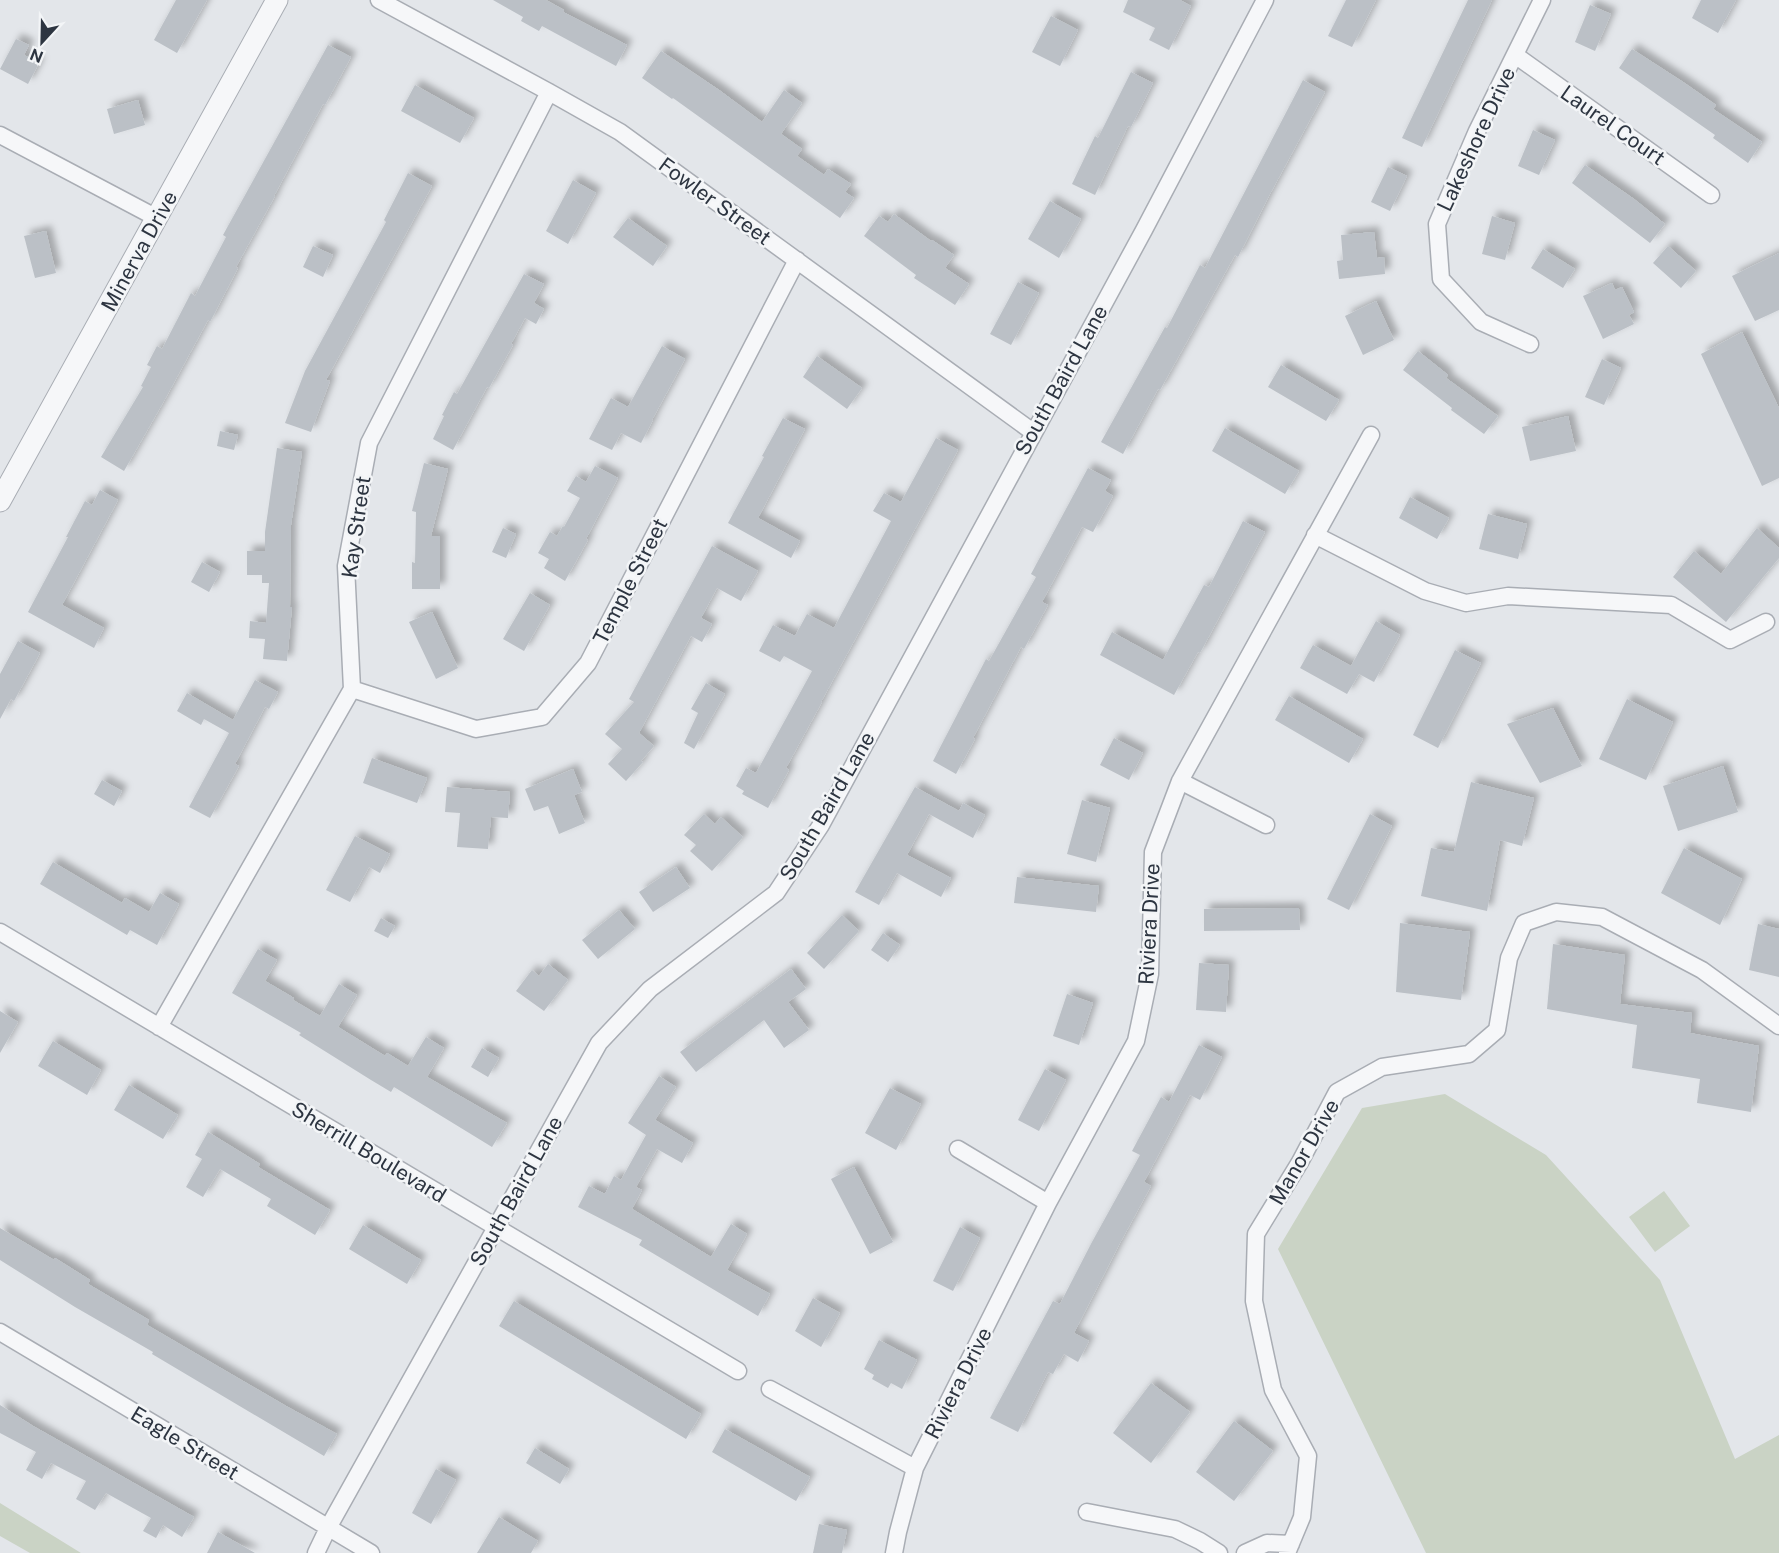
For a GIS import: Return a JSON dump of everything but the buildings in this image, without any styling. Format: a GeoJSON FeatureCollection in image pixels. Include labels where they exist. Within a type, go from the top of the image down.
{"type":"FeatureCollection","features":[{"type":"Feature","properties":{"kind":"street","name":"Minerva Drive"},"geometry":{"type":"LineString","coordinates":[[0,501],[277,0]]}},
{"type":"Feature","properties":{"kind":"street","name":"Fowler Street"},"geometry":{"type":"LineString","coordinates":[[379,0],[620,132],[1033,432]]}},
{"type":"Feature","properties":{"kind":"street","name":"South Baird Lane"},"geometry":{"type":"LineString","coordinates":[[315,1553],[599,1043],[650,988],[776,893],[821,825],[1144,230],[1265,0]]}},
{"type":"Feature","properties":{"kind":"street","name":"Lakeshore Drive"},"geometry":{"type":"LineString","coordinates":[[1530,344],[1480,322],[1441,279],[1437,224],[1477,131],[1542,0]]}},
{"type":"Feature","properties":{"kind":"street","name":"Laurel Court"},"geometry":{"type":"LineString","coordinates":[[1515,55],[1711,195]]}},
{"type":"Feature","properties":{"kind":"street","name":"Kay Street"},"geometry":{"type":"LineString","coordinates":[[352,689],[346,566],[369,442],[549,92]]}},
{"type":"Feature","properties":{"kind":"street"},"geometry":{"type":"LineString","coordinates":[[0,135],[157,218]]}},
{"type":"Feature","properties":{"kind":"street","name":"Temple Street"},"geometry":{"type":"LineString","coordinates":[[352,689],[476,729],[542,717],[588,663],[797,260]]}},
{"type":"Feature","properties":{"kind":"street","name":"Riviera Drive"},"geometry":{"type":"LineString","coordinates":[[894,1553],[915,1467],[1048,1203],[1136,1041],[1150,974],[1153,852],[1180,781],[1371,435]]}},
{"type":"Feature","properties":{"kind":"street"},"geometry":{"type":"LineString","coordinates":[[1315,535],[1425,591],[1466,603],[1508,596],[1671,605],[1730,640],[1766,622]]}},
{"type":"Feature","properties":{"kind":"street"},"geometry":{"type":"LineString","coordinates":[[159,1027],[352,689]]}},
{"type":"Feature","properties":{"kind":"street"},"geometry":{"type":"LineString","coordinates":[[1180,781],[1266,825]]}},
{"type":"Feature","properties":{"kind":"street","name":"Manor Drive"},"geometry":{"type":"LineString","coordinates":[[1289,1549],[1302,1517],[1308,1456],[1273,1390],[1254,1301],[1256,1234],[1300,1162],[1337,1092],[1382,1067],[1469,1054],[1497,1030],[1509,958],[1524,923],[1556,912],[1602,917],[1702,970],[1779,1026]]}},
{"type":"Feature","properties":{"kind":"street","name":"Sherrill Boulevard"},"geometry":{"type":"LineString","coordinates":[[0,932],[738,1371]]}},
{"type":"Feature","properties":{"kind":"street"},"geometry":{"type":"LineString","coordinates":[[958,1149],[1048,1203]]}},
{"type":"Feature","properties":{"kind":"street","name":"Eagle Street"},"geometry":{"type":"LineString","coordinates":[[0,1332],[371,1553]]}},
{"type":"Feature","properties":{"kind":"street"},"geometry":{"type":"LineString","coordinates":[[770,1389],[915,1467]]}},
{"type":"Feature","properties":{"kind":"street"},"geometry":{"type":"LineString","coordinates":[[1087,1512],[1174,1529],[1219,1553]]}},
{"type":"Feature","properties":{"kind":"street"},"geometry":{"type":"LineString","coordinates":[[1245,1553],[1267,1543],[1289,1549]]}},
{"type":"Feature","properties":{"kind":"green space"},"geometry":{"type":"Polygon","coordinates":[[[1445,1094],[1546,1155],[1660,1280],[1735,1459],[1779,1435],[1779,1553],[1426,1553],[1278,1249],[1362,1108],[1445,1094]]]}},
{"type":"Feature","properties":{"kind":"green space"},"geometry":{"type":"Polygon","coordinates":[[[1664,1191],[1690,1226],[1655,1252],[1629,1217],[1664,1191]]]}},
{"type":"Feature","properties":{"kind":"green space"},"geometry":{"type":"Polygon","coordinates":[[[0,1503],[81,1553],[30,1553],[0,1536],[0,1503]]]}}]}
